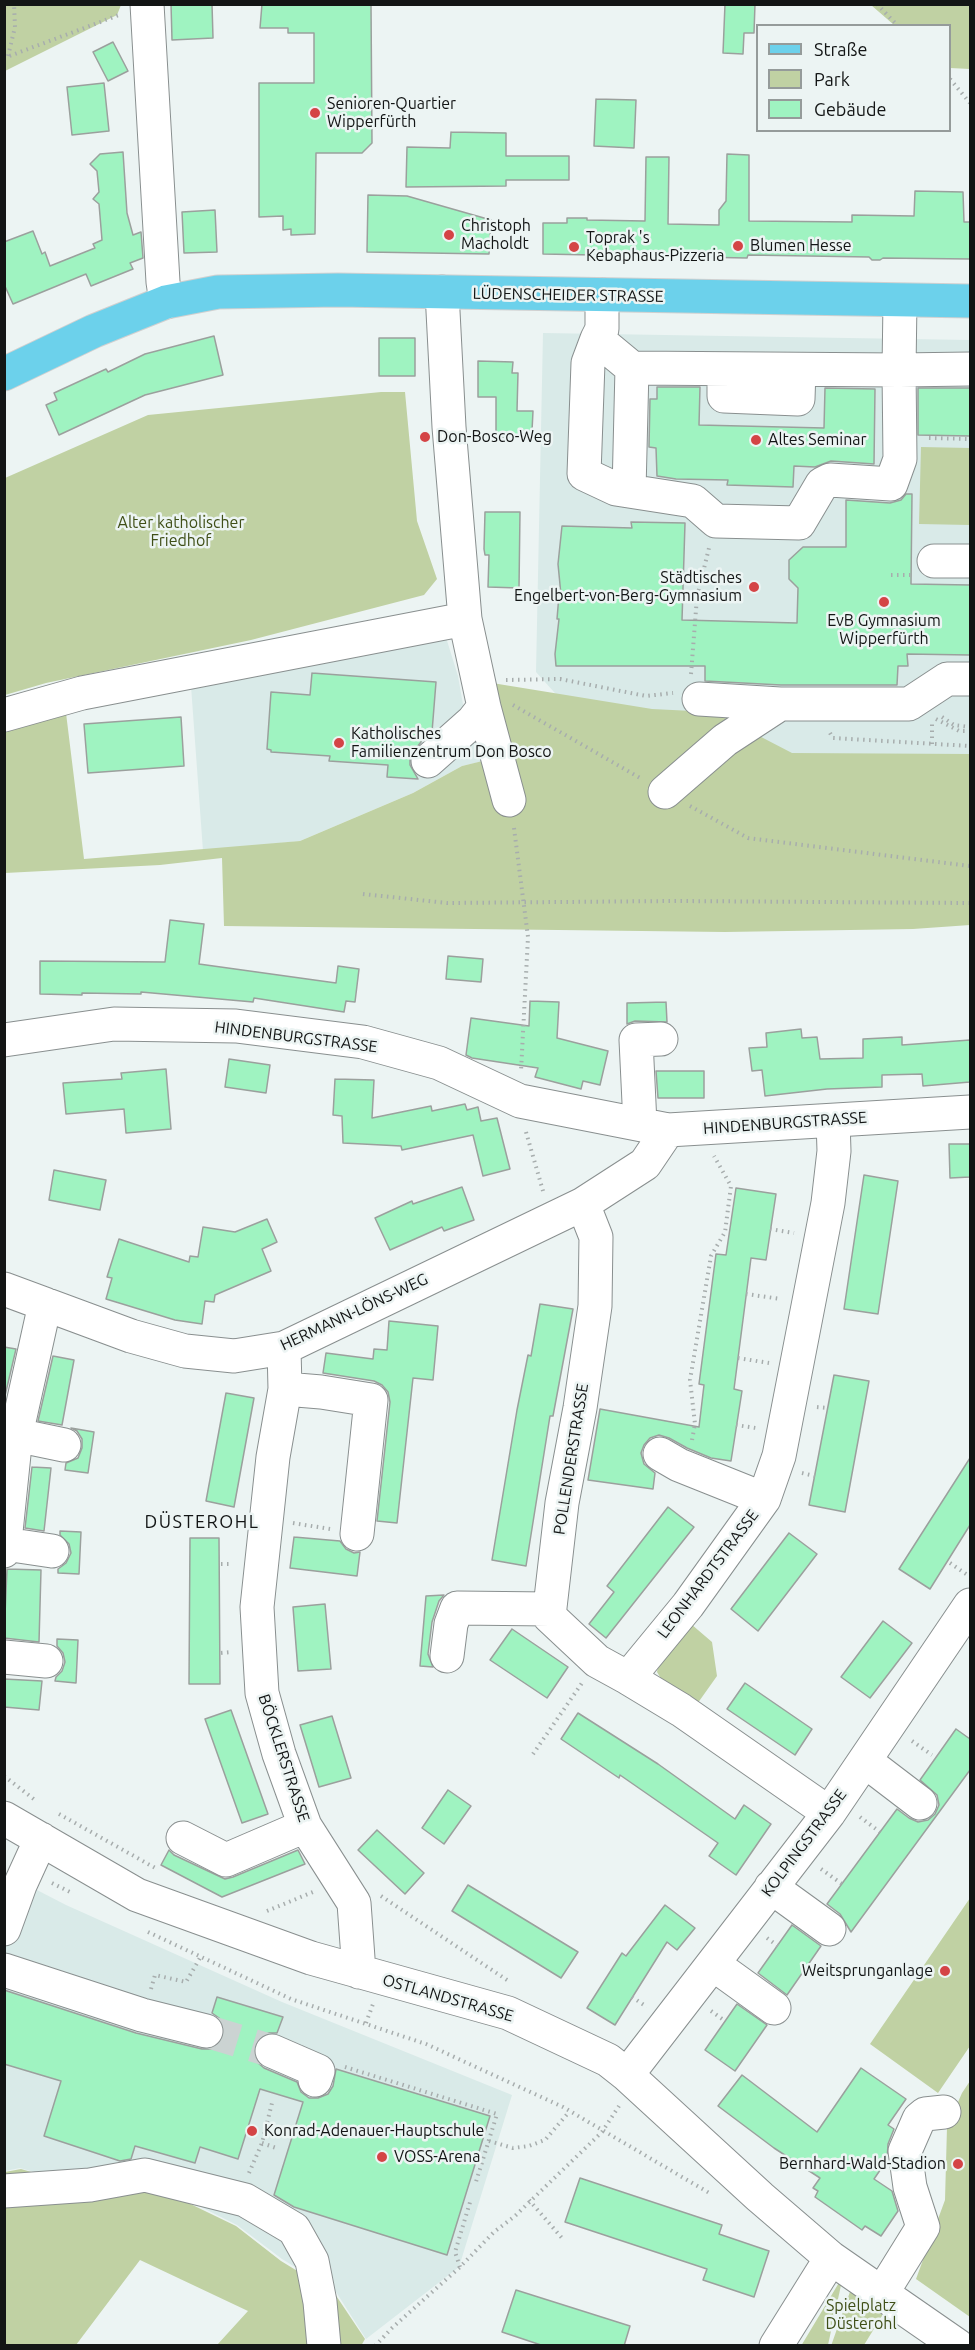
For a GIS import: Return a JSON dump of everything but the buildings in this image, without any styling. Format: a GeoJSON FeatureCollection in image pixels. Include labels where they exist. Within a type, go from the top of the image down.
{"type":"FeatureCollection","features":[{"type":"Feature","properties":{"kind":"main road","name":"LÜDENSCHEIDER STRASSE"},"geometry":{"type":"LineString","coordinates":[[4,374],[94,331],[166,302],[218,292],[442,292],[970,301]]}},
{"type":"Feature","properties":{"kind":"street"},"geometry":{"type":"LineString","coordinates":[[147,8],[166,302]]}},
{"type":"Feature","properties":{"kind":"street"},"geometry":{"type":"LineString","coordinates":[[442,292],[449,427],[465,619],[481,693],[509,800]]}},
{"type":"Feature","properties":{"kind":"street"},"geometry":{"type":"LineString","coordinates":[[602,295],[602,328],[588,363],[584,474],[616,489],[693,501],[716,521],[799,523],[822,484],[830,480],[891,484],[900,459],[900,301]]}},
{"type":"Feature","properties":{"kind":"street"},"geometry":{"type":"LineString","coordinates":[[597,339],[632,368],[970,369]]}},
{"type":"Feature","properties":{"kind":"street"},"geometry":{"type":"LineString","coordinates":[[628,491],[632,368]]}},
{"type":"Feature","properties":{"kind":"street"},"geometry":{"type":"LineString","coordinates":[[923,568],[970,561]]}},
{"type":"Feature","properties":{"kind":"street"},"geometry":{"type":"LineString","coordinates":[[4,715],[82,693],[465,619]]}},
{"type":"Feature","properties":{"kind":"street"},"geometry":{"type":"LineString","coordinates":[[690,688],[794,704],[909,704],[947,679],[970,679]]}},
{"type":"Feature","properties":{"kind":"street"},"geometry":{"type":"LineString","coordinates":[[428,761],[473,721],[481,693]]}},
{"type":"Feature","properties":{"kind":"street"},"geometry":{"type":"LineString","coordinates":[[665,792],[725,740],[794,704]]}},
{"type":"Feature","properties":{"kind":"street","name":"HINDENBURGSTRASSE"},"geometry":{"type":"LineString","coordinates":[[4,1040],[114,1024],[236,1026],[363,1042],[439,1064],[520,1101],[669,1128],[970,1112]]}},
{"type":"Feature","properties":{"kind":"street"},"geometry":{"type":"LineString","coordinates":[[661,1039],[636,1040],[669,1128]]}},
{"type":"Feature","properties":{"kind":"street","name":"LEONHARDTSTRASSE"},"geometry":{"type":"LineString","coordinates":[[628,1678],[688,1605],[764,1499],[779,1456],[828,1199],[834,1151],[833,1121]]}},
{"type":"Feature","properties":{"kind":"street","name":"HERMANN-LÖNS-WEG"},"geometry":{"type":"LineString","coordinates":[[4,1289],[131,1336],[185,1351],[234,1356],[284,1348],[583,1204],[645,1164],[669,1128]]}},
{"type":"Feature","properties":{"kind":"street","name":"POLLENDERSTRASSE"},"geometry":{"type":"LineString","coordinates":[[550,1608],[561,1513],[595,1306],[596,1237],[583,1204]]}},
{"type":"Feature","properties":{"kind":"street"},"geometry":{"type":"LineString","coordinates":[[4,1551],[16,1435],[45,1304]]}},
{"type":"Feature","properties":{"kind":"street","name":"BÖCKLERSTRASSE"},"geometry":{"type":"LineString","coordinates":[[284,1348],[285,1389],[273,1457],[257,1607],[262,1693],[279,1754],[305,1826],[354,1903],[359,1972]]}},
{"type":"Feature","properties":{"kind":"street"},"geometry":{"type":"LineString","coordinates":[[285,1389],[371,1400],[357,1534]]}},
{"type":"Feature","properties":{"kind":"street"},"geometry":{"type":"LineString","coordinates":[[16,1435],[64,1445]]}},
{"type":"Feature","properties":{"kind":"street"},"geometry":{"type":"LineString","coordinates":[[673,1461],[764,1499]]}},
{"type":"Feature","properties":{"kind":"street"},"geometry":{"type":"LineString","coordinates":[[5,1544],[52,1551]]}},
{"type":"Feature","properties":{"kind":"street","name":"KOLPINGSTRASSE"},"geometry":{"type":"LineString","coordinates":[[627,2074],[829,1813],[970,1605]]}},
{"type":"Feature","properties":{"kind":"street"},"geometry":{"type":"LineString","coordinates":[[447,1656],[451,1624],[457,1608],[550,1608],[549,1616],[597,1661],[681,1710],[829,1813]]}},
{"type":"Feature","properties":{"kind":"street"},"geometry":{"type":"LineString","coordinates":[[4,1657],[46,1661]]}},
{"type":"Feature","properties":{"kind":"street"},"geometry":{"type":"LineString","coordinates":[[865,1761],[920,1803]]}},
{"type":"Feature","properties":{"kind":"street","name":"OSTLANDSTRASSE"},"geometry":{"type":"LineString","coordinates":[[4,1818],[137,1895],[311,1958],[507,2013],[608,2060],[627,2074],[831,2259],[958,2346]]}},
{"type":"Feature","properties":{"kind":"street"},"geometry":{"type":"LineString","coordinates":[[183,1838],[226,1860],[305,1826]]}},
{"type":"Feature","properties":{"kind":"street"},"geometry":{"type":"LineString","coordinates":[[4,1929],[20,1885],[41,1839]]}},
{"type":"Feature","properties":{"kind":"street"},"geometry":{"type":"LineString","coordinates":[[771,1887],[829,1929]]}},
{"type":"Feature","properties":{"kind":"street"},"geometry":{"type":"LineString","coordinates":[[713,1964],[774,2008]]}},
{"type":"Feature","properties":{"kind":"street"},"geometry":{"type":"LineString","coordinates":[[4,1971],[142,2015],[206,2031]]}},
{"type":"Feature","properties":{"kind":"street"},"geometry":{"type":"LineString","coordinates":[[272,2051],[316,2075]]}},
{"type":"Feature","properties":{"kind":"street"},"geometry":{"type":"LineString","coordinates":[[882,2293],[923,2227],[910,2187],[905,2151],[919,2119],[925,2114],[944,2112]]}},
{"type":"Feature","properties":{"kind":"street"},"geometry":{"type":"LineString","coordinates":[[4,2191],[90,2186],[145,2175],[245,2200],[294,2229],[312,2261],[320,2302],[324,2346]]}},
{"type":"Feature","properties":{"kind":"street"},"geometry":{"type":"LineString","coordinates":[[776,2346],[831,2259]]}},
{"type":"Feature","properties":{"kind":"path"},"geometry":{"type":"LineString","coordinates":[[6,57],[15,27],[14,4]]}},
{"type":"Feature","properties":{"kind":"path"},"geometry":{"type":"LineString","coordinates":[[877,4],[896,24]]}},
{"type":"Feature","properties":{"kind":"path"},"geometry":{"type":"LineString","coordinates":[[6,57],[117,15],[147,8]]}},
{"type":"Feature","properties":{"kind":"path"},"geometry":{"type":"LineString","coordinates":[[951,80],[970,103]]}},
{"type":"Feature","properties":{"kind":"path"},"geometry":{"type":"LineString","coordinates":[[926,438],[970,439]]}},
{"type":"Feature","properties":{"kind":"path"},"geometry":{"type":"LineString","coordinates":[[481,693],[527,681],[560,679],[646,696],[690,688],[697,597],[716,521]]}},
{"type":"Feature","properties":{"kind":"path"},"geometry":{"type":"LineString","coordinates":[[891,576],[923,568]]}},
{"type":"Feature","properties":{"kind":"path"},"geometry":{"type":"LineString","coordinates":[[481,693],[496,694],[748,838],[970,866]]}},
{"type":"Feature","properties":{"kind":"path"},"geometry":{"type":"LineString","coordinates":[[794,704],[833,738],[970,746]]}},
{"type":"Feature","properties":{"kind":"path"},"geometry":{"type":"LineString","coordinates":[[941,718],[953,727],[969,730]]}},
{"type":"Feature","properties":{"kind":"path"},"geometry":{"type":"LineString","coordinates":[[932,744],[933,719]]}},
{"type":"Feature","properties":{"kind":"path"},"geometry":{"type":"LineString","coordinates":[[509,800],[518,847],[528,937],[520,1101],[530,1152],[542,1188]]}},
{"type":"Feature","properties":{"kind":"path"},"geometry":{"type":"LineString","coordinates":[[363,894],[447,903],[970,903]]}},
{"type":"Feature","properties":{"kind":"path"},"geometry":{"type":"LineString","coordinates":[[669,1128],[731,1186],[725,1232],[711,1256],[690,1380],[695,1424],[673,1461]]}},
{"type":"Feature","properties":{"kind":"path"},"geometry":{"type":"LineString","coordinates":[[746,1294],[808,1303]]}},
{"type":"Feature","properties":{"kind":"path"},"geometry":{"type":"LineString","coordinates":[[950,1563],[970,1576]]}},
{"type":"Feature","properties":{"kind":"path"},"geometry":{"type":"LineString","coordinates":[[533,1754],[597,1661]]}},
{"type":"Feature","properties":{"kind":"path"},"geometry":{"type":"LineString","coordinates":[[373,1891],[514,1985]]}},
{"type":"Feature","properties":{"kind":"path"},"geometry":{"type":"LineString","coordinates":[[165,1976],[186,1982],[200,1958]]}},
{"type":"Feature","properties":{"kind":"path"},"geometry":{"type":"LineString","coordinates":[[254,1982],[291,1999],[426,2044],[569,2112],[712,2194]]}},
{"type":"Feature","properties":{"kind":"path"},"geometry":{"type":"LineString","coordinates":[[316,2075],[322,2059],[497,2114],[475,2185]]}},
{"type":"Feature","properties":{"kind":"path"},"geometry":{"type":"LineString","coordinates":[[237,2172],[249,2174],[262,2144],[273,2099]]}},
{"type":"Feature","properties":{"kind":"path"},"geometry":{"type":"LineString","coordinates":[[489,2141],[513,2148],[529,2146],[545,2140],[569,2112]]}},
{"type":"Feature","properties":{"kind":"path"},"geometry":{"type":"LineString","coordinates":[[375,2346],[602,2132]]}},
{"type":"Feature","properties":{"kind":"path"},"geometry":{"type":"LineString","coordinates":[[262,2144],[279,2149]]}},
{"type":"Feature","properties":{"kind":"path"},"geometry":{"type":"LineString","coordinates":[[460,2267],[454,2252],[471,2199]]}},
{"type":"Feature","properties":{"kind":"path"},"geometry":{"type":"LineString","coordinates":[[529,2200],[562,2238]]}},
{"type":"Feature","properties":{"kind":"shaded area","name":"Städtisches Engelbert-von-Berg-Gymnasium"},"geometry":{"type":"Polygon","coordinates":[[[543,333],[970,340],[970,764],[894,770],[580,721],[536,672],[543,333]]]}},
{"type":"Feature","properties":{"kind":"shaded area","name":"Katholisches Familienzentrum Don Bosco"},"geometry":{"type":"Polygon","coordinates":[[[444,631],[458,676],[465,716],[480,726],[484,761],[462,766],[413,793],[300,841],[203,851],[191,686],[444,631]]]}},
{"type":"Feature","properties":{"kind":"shaded area","name":"Konrad-Adenauer-Hauptschule"},"geometry":{"type":"Polygon","coordinates":[[[4,1873],[66,1905],[282,2002],[512,2095],[459,2267],[366,2339],[336,2292],[282,2259],[237,2225],[149,2181],[103,2191],[20,2168],[5,2171],[4,1873]]]}},
{"type":"Feature","properties":{"kind":"green space"},"geometry":{"type":"Polygon","coordinates":[[[5,4],[121,5],[117,15],[5,71],[5,4]]]}},
{"type":"Feature","properties":{"kind":"green space"},"geometry":{"type":"Polygon","coordinates":[[[871,5],[970,5],[970,69],[951,68],[951,24],[893,24],[871,5]]]}},
{"type":"Feature","properties":{"kind":"green space","name":"Alter katholischer Friedhof"},"geometry":{"type":"Polygon","coordinates":[[[381,392],[405,392],[417,521],[437,579],[424,595],[251,640],[46,683],[5,695],[5,478],[148,415],[381,392]]]}},
{"type":"Feature","properties":{"kind":"green space"},"geometry":{"type":"Polygon","coordinates":[[[921,447],[970,448],[970,525],[919,524],[921,447]]]}},
{"type":"Feature","properties":{"kind":"green space"},"geometry":{"type":"Polygon","coordinates":[[[486,682],[652,709],[713,712],[792,753],[970,754],[970,925],[913,929],[725,932],[224,926],[222,858],[160,865],[5,873],[5,730],[66,713],[84,859],[300,841],[413,793],[462,766],[503,756],[486,682]]]}},
{"type":"Feature","properties":{"kind":"green space"},"geometry":{"type":"Polygon","coordinates":[[[691,1624],[712,1642],[717,1676],[695,1707],[663,1682],[657,1672],[659,1662],[691,1624]]]}},
{"type":"Feature","properties":{"kind":"green space","name":"Weitsprunganlage"},"geometry":{"type":"Polygon","coordinates":[[[970,1898],[970,2046],[938,2093],[870,2044],[970,1898]]]}},
{"type":"Feature","properties":{"kind":"green space","name":"Bernhard-Wald-Stadion"},"geometry":{"type":"Polygon","coordinates":[[[970,2081],[970,2317],[916,2279],[945,2200],[947,2127],[970,2081]]]}},
{"type":"Feature","properties":{"kind":"green space"},"geometry":{"type":"Polygon","coordinates":[[[21,2169],[103,2193],[149,2184],[236,2226],[281,2261],[335,2294],[365,2339],[361,2346],[217,2345],[248,2311],[140,2260],[76,2345],[5,2344],[5,2172],[21,2169]]]}},
{"type":"Feature","properties":{"kind":"green space"},"geometry":{"type":"Polygon","coordinates":[[[843,2276],[828,2345],[801,2346],[843,2276]]]}},
{"type":"Feature","properties":{"kind":"green space","name":"Spielplatz Düsterohl"},"geometry":{"type":"Polygon","coordinates":[[[852,2286],[885,2311],[864,2345],[831,2346],[852,2286]]]}},
{"type":"Feature","properties":{"kind":"tunnel"},"geometry":{"type":"LineString","coordinates":[[206,2031],[272,2051]]}},
{"type":"Feature","properties":{"kind":"place","name":"Senioren-Quartier Wipperfürth"},"geometry":{"type":"Point","coordinates":[315,113]}},
{"type":"Feature","properties":{"kind":"place","name":"Christoph Macholdt"},"geometry":{"type":"Point","coordinates":[449,235]}},
{"type":"Feature","properties":{"kind":"place","name":"Blumen Hesse"},"geometry":{"type":"Point","coordinates":[738,246]}},
{"type":"Feature","properties":{"kind":"place","name":"Toprak 's Kebaphaus-Pizzeria"},"geometry":{"type":"Point","coordinates":[574,247]}},
{"type":"Feature","properties":{"kind":"place","name":"Don-Bosco-Weg"},"geometry":{"type":"Point","coordinates":[425,437]}},
{"type":"Feature","properties":{"kind":"place","name":"Altes Seminar"},"geometry":{"type":"Point","coordinates":[756,440]}},
{"type":"Feature","properties":{"kind":"place","name":"Städtisches Engelbert-von-Berg-Gymnasium"},"geometry":{"type":"Point","coordinates":[754,587]}},
{"type":"Feature","properties":{"kind":"place","name":"EvB Gymnasium Wipperfürth"},"geometry":{"type":"Point","coordinates":[884,602]}},
{"type":"Feature","properties":{"kind":"place","name":"Katholisches Familienzentrum Don Bosco"},"geometry":{"type":"Point","coordinates":[339,743]}},
{"type":"Feature","properties":{"kind":"place","name":"Weitsprunganlage"},"geometry":{"type":"Point","coordinates":[945,1971]}},
{"type":"Feature","properties":{"kind":"place","name":"Konrad-Adenauer-Hauptschule"},"geometry":{"type":"Point","coordinates":[252,2131]}},
{"type":"Feature","properties":{"kind":"place","name":"VOSS-Arena"},"geometry":{"type":"Point","coordinates":[382,2157]}},
{"type":"Feature","properties":{"kind":"place","name":"Bernhard-Wald-Stadion"},"geometry":{"type":"Point","coordinates":[958,2164]}},
{"type":"Feature","properties":{"kind":"district","name":"DÜSTEROHL"},"geometry":{"type":"Point","coordinates":[202,1522]}}]}
